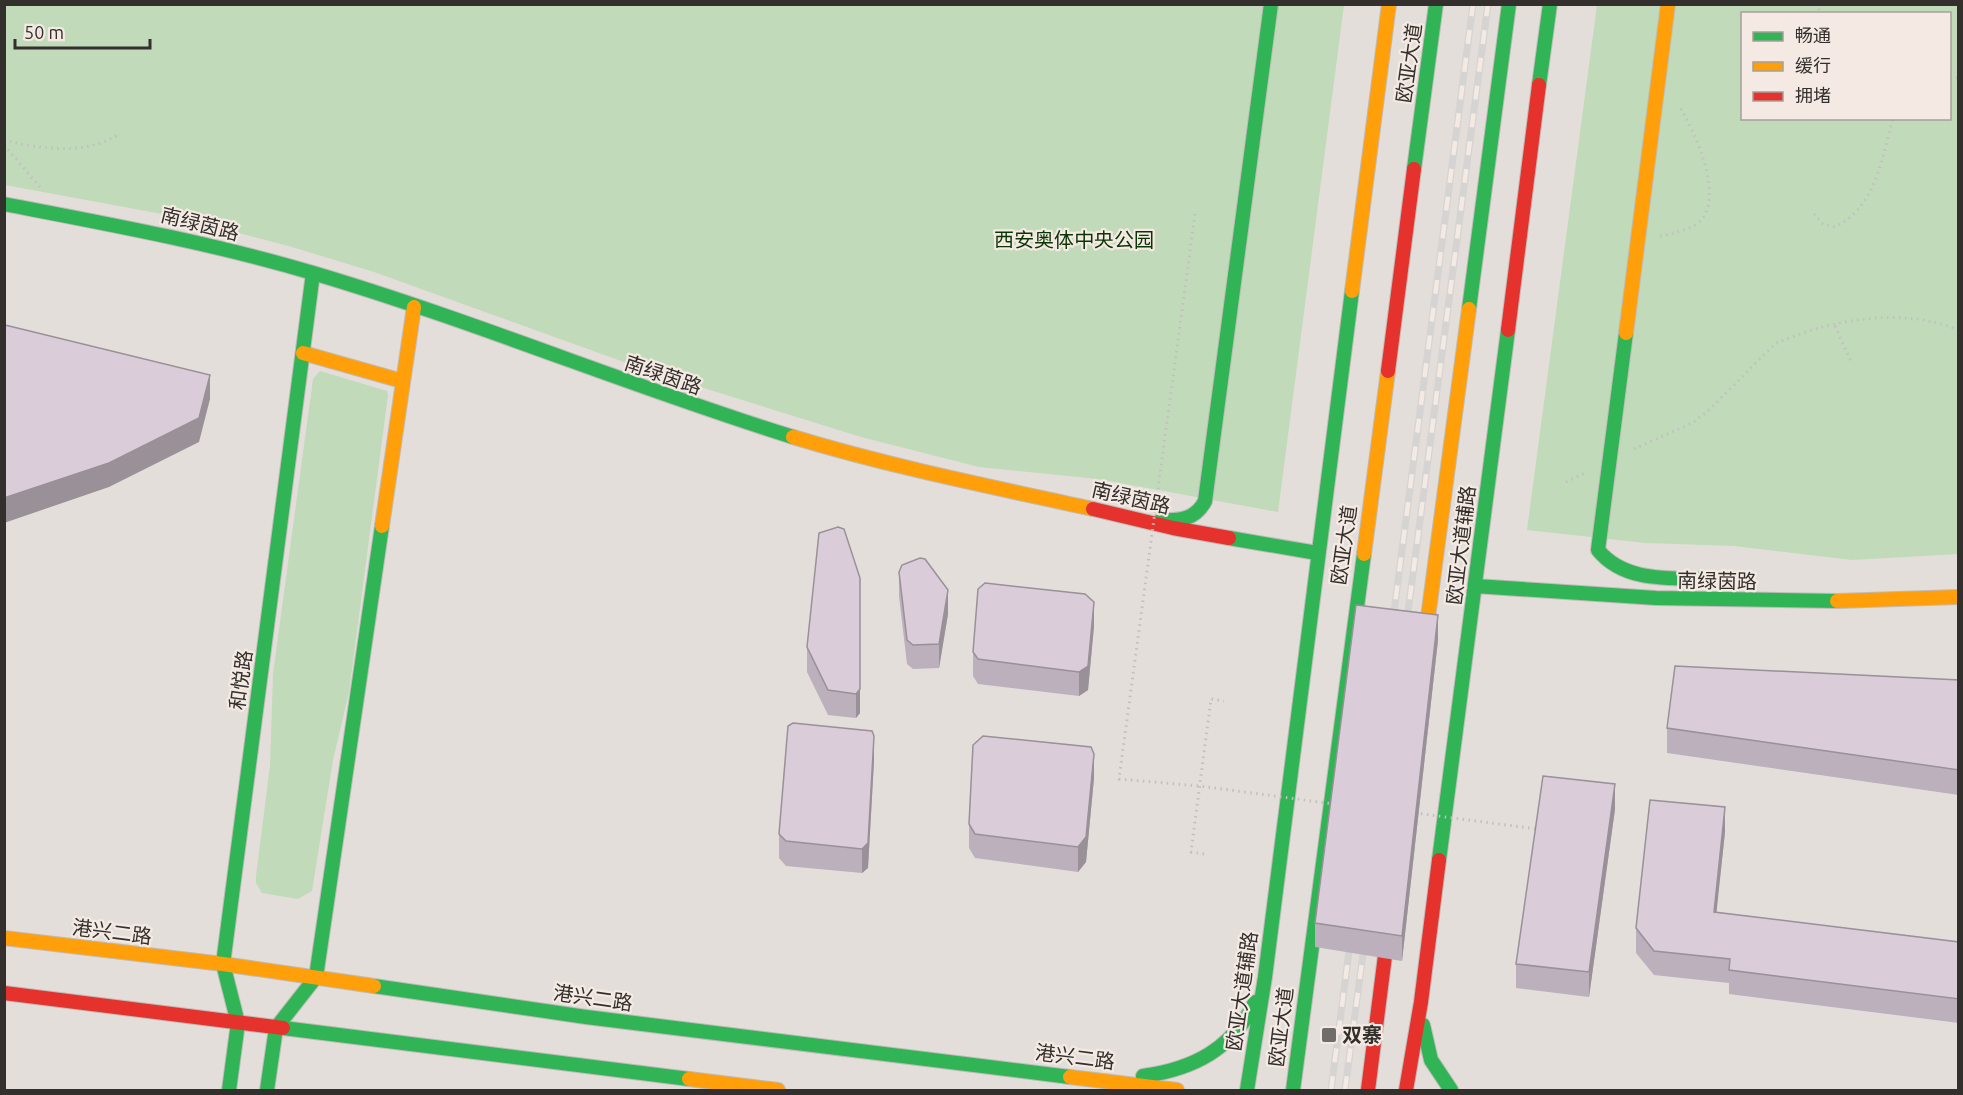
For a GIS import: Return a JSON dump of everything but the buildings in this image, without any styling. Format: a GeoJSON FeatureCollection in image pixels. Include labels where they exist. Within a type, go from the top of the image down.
{"type":"FeatureCollection","features":[{"type":"Feature","properties":{"kind":"street"},"geometry":{"type":"LineString","coordinates":[[1128,516],[1168,521],[1186,518],[1202,509],[1205,501],[1271,4]]}},
{"type":"Feature","properties":{"kind":"street","name":"欧亚大道辅路"},"geometry":{"type":"LineString","coordinates":[[1247,1090],[1265,978],[1316,560],[1389,4]]}},
{"type":"Feature","properties":{"kind":"street","name":"欧亚大道"},"geometry":{"type":"LineString","coordinates":[[1293,1090],[1436,4]]}},
{"type":"Feature","properties":{"kind":"street"},"geometry":{"type":"LineString","coordinates":[[1422,666],[1509,4]]}},
{"type":"Feature","properties":{"kind":"street","name":"欧亚大道辅路"},"geometry":{"type":"LineString","coordinates":[[1406,1090],[1421,1002],[1475,586],[1482,571],[1550,4]]}},
{"type":"Feature","properties":{"kind":"street"},"geometry":{"type":"LineString","coordinates":[[1609,461],[1668,4]]}},
{"type":"Feature","properties":{"kind":"street","name":"南绿茵路"},"geometry":{"type":"LineString","coordinates":[[4,204],[141,230],[313,273],[412,317],[842,452],[1010,493],[1128,516],[1316,560]]}},
{"type":"Feature","properties":{"kind":"street","name":"南绿茵路"},"geometry":{"type":"LineString","coordinates":[[4,218],[148,245],[317,290]]}},
{"type":"Feature","properties":{"kind":"street","name":"和悦路"},"geometry":{"type":"LineString","coordinates":[[229,1090],[238,1023],[223,964],[303,354],[317,290],[313,273]]}},
{"type":"Feature","properties":{"kind":"street"},"geometry":{"type":"LineString","coordinates":[[267,1090],[276,1028],[316,977],[412,317]]}},
{"type":"Feature","properties":{"kind":"street"},"geometry":{"type":"LineString","coordinates":[[303,354],[402,381]]}},
{"type":"Feature","properties":{"kind":"street","name":"南绿茵路"},"geometry":{"type":"LineString","coordinates":[[645,403],[819,459],[908,483]]}},
{"type":"Feature","properties":{"kind":"street","name":"南绿茵路"},"geometry":{"type":"LineString","coordinates":[[1606,579],[1712,579],[1647,575],[1625,570],[1603,558],[1598,550],[1609,461]]}},
{"type":"Feature","properties":{"kind":"street","name":"南绿茵路"},"geometry":{"type":"LineString","coordinates":[[1165,541],[1316,560]]}},
{"type":"Feature","properties":{"kind":"street"},"geometry":{"type":"LineString","coordinates":[[1799,586],[1924,584]]}},
{"type":"Feature","properties":{"kind":"street","name":"南绿茵路"},"geometry":{"type":"LineString","coordinates":[[1475,586],[1664,599],[1825,602],[1959,597]]}},
{"type":"Feature","properties":{"kind":"street"},"geometry":{"type":"LineString","coordinates":[[1368,1090],[1392,901]]}},
{"type":"Feature","properties":{"kind":"street","name":"港兴二路"},"geometry":{"type":"LineString","coordinates":[[4,938],[223,964],[586,1017],[1177,1090]]}},
{"type":"Feature","properties":{"kind":"street"},"geometry":{"type":"LineString","coordinates":[[1097,1079],[1179,1071],[1211,1056],[1238,1032],[1252,1010],[1265,978]]}},
{"type":"Feature","properties":{"kind":"street"},"geometry":{"type":"LineString","coordinates":[[4,993],[778,1090]]}},
{"type":"Feature","properties":{"kind":"street"},"geometry":{"type":"LineString","coordinates":[[1421,1002],[1425,1041],[1432,1065],[1451,1090]]}},
{"type":"Feature","properties":{"kind":"street"},"geometry":{"type":"LineString","coordinates":[[1006,1069],[1037,1078],[1052,1090]]}},
{"type":"Feature","properties":{"kind":"path"},"geometry":{"type":"LineString","coordinates":[[1638,238],[1684,230],[1699,222],[1707,212],[1710,183],[1695,138],[1677,102]]}},
{"type":"Feature","properties":{"kind":"path"},"geometry":{"type":"LineString","coordinates":[[1814,214],[1823,224],[1835,227],[1848,220],[1870,193],[1892,120]]}},
{"type":"Feature","properties":{"kind":"path"},"geometry":{"type":"LineString","coordinates":[[4,140],[72,149],[95,145],[119,134]]}},
{"type":"Feature","properties":{"kind":"path"},"geometry":{"type":"LineString","coordinates":[[4,145],[40,187]]}},
{"type":"Feature","properties":{"kind":"path"},"geometry":{"type":"LineString","coordinates":[[1195,214],[1119,779],[1200,786],[1335,804]]}},
{"type":"Feature","properties":{"kind":"path"},"geometry":{"type":"LineString","coordinates":[[1566,482],[1692,423],[1707,412],[1775,344],[1861,320],[1909,318],[1946,324],[1959,330]]}},
{"type":"Feature","properties":{"kind":"path"},"geometry":{"type":"LineString","coordinates":[[1835,326],[1852,364]]}},
{"type":"Feature","properties":{"kind":"path"},"geometry":{"type":"LineString","coordinates":[[1204,854],[1191,852],[1211,699],[1224,701]]}},
{"type":"Feature","properties":{"kind":"path"},"geometry":{"type":"LineString","coordinates":[[1406,812],[1541,829]]}},
{"type":"Feature","properties":{"kind":"green space","name":"西安奥体中央公园"},"geometry":{"type":"Polygon","coordinates":[[[5,5],[1344,5],[1278,512],[1098,479],[979,467],[861,437],[646,370],[374,272],[292,247],[173,216],[5,185],[5,5]]]}},
{"type":"Feature","properties":{"kind":"green space"},"geometry":{"type":"Polygon","coordinates":[[[1597,5],[1958,5],[1958,554],[1852,560],[1734,546],[1645,543],[1527,530],[1597,5]]]}},
{"type":"Feature","properties":{"kind":"green space"},"geometry":{"type":"Polygon","coordinates":[[[320,371],[387,391],[388,395],[349,692],[333,760],[312,891],[298,899],[262,893],[256,883],[256,876],[270,766],[273,674],[313,379],[320,371]]]}},
{"type":"Feature","properties":{"kind":"railway"},"geometry":{"type":"LineString","coordinates":[[1392,627],[1473,4]]}},
{"type":"Feature","properties":{"kind":"railway"},"geometry":{"type":"LineString","coordinates":[[1406,627],[1488,4]]}},
{"type":"Feature","properties":{"kind":"railway"},"geometry":{"type":"LineString","coordinates":[[1331,1090],[1351,936]]}},
{"type":"Feature","properties":{"kind":"railway"},"geometry":{"type":"LineString","coordinates":[[1345,1090],[1365,939]]}},
{"type":"Feature","properties":{"kind":"traffic: fast"},"geometry":{"type":"LineString","coordinates":[[1161,520],[1187,518],[1197,512],[1205,501],[1271,4]]}},
{"type":"Feature","properties":{"kind":"traffic: fast"},"geometry":{"type":"LineString","coordinates":[[1414,169],[1436,4]]}},
{"type":"Feature","properties":{"kind":"traffic: fast"},"geometry":{"type":"LineString","coordinates":[[1469,309],[1509,4]]}},
{"type":"Feature","properties":{"kind":"traffic: fast"},"geometry":{"type":"LineString","coordinates":[[1539,85],[1550,4]]}},
{"type":"Feature","properties":{"kind":"traffic: fast"},"geometry":{"type":"LineString","coordinates":[[4,204],[198,243],[313,273],[434,312],[793,437]]}},
{"type":"Feature","properties":{"kind":"traffic: fast"},"geometry":{"type":"LineString","coordinates":[[229,1090],[238,1023],[223,964],[313,273]]}},
{"type":"Feature","properties":{"kind":"traffic: fast"},"geometry":{"type":"LineString","coordinates":[[1247,1090],[1265,977],[1352,291]]}},
{"type":"Feature","properties":{"kind":"traffic: fast"},"geometry":{"type":"LineString","coordinates":[[1439,860],[1508,330]]}},
{"type":"Feature","properties":{"kind":"traffic: fast"},"geometry":{"type":"LineString","coordinates":[[1626,333],[1598,550],[1620,568],[1634,573],[1662,578],[1706,579]]}},
{"type":"Feature","properties":{"kind":"traffic: fast"},"geometry":{"type":"LineString","coordinates":[[267,1090],[276,1028],[316,977],[382,526]]}},
{"type":"Feature","properties":{"kind":"traffic: fast"},"geometry":{"type":"LineString","coordinates":[[1229,538],[1317,553]]}},
{"type":"Feature","properties":{"kind":"traffic: fast"},"geometry":{"type":"LineString","coordinates":[[1293,1090],[1364,554]]}},
{"type":"Feature","properties":{"kind":"traffic: fast"},"geometry":{"type":"LineString","coordinates":[[1475,586],[1656,598],[1837,601]]}},
{"type":"Feature","properties":{"kind":"traffic: fast"},"geometry":{"type":"LineString","coordinates":[[374,986],[586,1017],[1070,1077]]}},
{"type":"Feature","properties":{"kind":"traffic: fast"},"geometry":{"type":"LineString","coordinates":[[1143,1076],[1179,1068],[1210,1054],[1235,1032],[1255,1002]]}},
{"type":"Feature","properties":{"kind":"traffic: fast"},"geometry":{"type":"LineString","coordinates":[[1423,1025],[1431,1060],[1451,1090]]}},
{"type":"Feature","properties":{"kind":"traffic: fast"},"geometry":{"type":"LineString","coordinates":[[283,1028],[689,1079]]}},
{"type":"Feature","properties":{"kind":"traffic: slow"},"geometry":{"type":"LineString","coordinates":[[1352,291],[1389,4]]}},
{"type":"Feature","properties":{"kind":"traffic: slow"},"geometry":{"type":"LineString","coordinates":[[1626,333],[1668,4]]}},
{"type":"Feature","properties":{"kind":"traffic: slow"},"geometry":{"type":"LineString","coordinates":[[382,526],[414,307]]}},
{"type":"Feature","properties":{"kind":"traffic: slow"},"geometry":{"type":"LineString","coordinates":[[1423,655],[1469,309]]}},
{"type":"Feature","properties":{"kind":"traffic: slow"},"geometry":{"type":"LineString","coordinates":[[303,353],[402,381]]}},
{"type":"Feature","properties":{"kind":"traffic: slow"},"geometry":{"type":"LineString","coordinates":[[1364,554],[1388,371]]}},
{"type":"Feature","properties":{"kind":"traffic: slow"},"geometry":{"type":"LineString","coordinates":[[793,437],[905,467],[1093,509]]}},
{"type":"Feature","properties":{"kind":"traffic: slow"},"geometry":{"type":"LineString","coordinates":[[1837,601],[1958,597]]}},
{"type":"Feature","properties":{"kind":"traffic: slow"},"geometry":{"type":"LineString","coordinates":[[4,938],[223,964],[374,986]]}},
{"type":"Feature","properties":{"kind":"traffic: slow"},"geometry":{"type":"LineString","coordinates":[[1070,1077],[1177,1090]]}},
{"type":"Feature","properties":{"kind":"traffic: slow"},"geometry":{"type":"LineString","coordinates":[[689,1079],[778,1090]]}},
{"type":"Feature","properties":{"kind":"traffic: jam"},"geometry":{"type":"LineString","coordinates":[[1508,330],[1539,85]]}},
{"type":"Feature","properties":{"kind":"traffic: jam"},"geometry":{"type":"LineString","coordinates":[[1388,371],[1414,169]]}},
{"type":"Feature","properties":{"kind":"traffic: jam"},"geometry":{"type":"LineString","coordinates":[[1093,509],[1173,528],[1229,538]]}},
{"type":"Feature","properties":{"kind":"traffic: jam"},"geometry":{"type":"LineString","coordinates":[[1406,1090],[1421,1002],[1439,860]]}},
{"type":"Feature","properties":{"kind":"traffic: jam"},"geometry":{"type":"LineString","coordinates":[[1368,1090],[1390,916]]}},
{"type":"Feature","properties":{"kind":"traffic: jam"},"geometry":{"type":"LineString","coordinates":[[4,993],[283,1028]]}},
{"type":"Feature","properties":{"kind":"place","name":"双寨"},"geometry":{"type":"Point","coordinates":[1329,1035]}}]}
